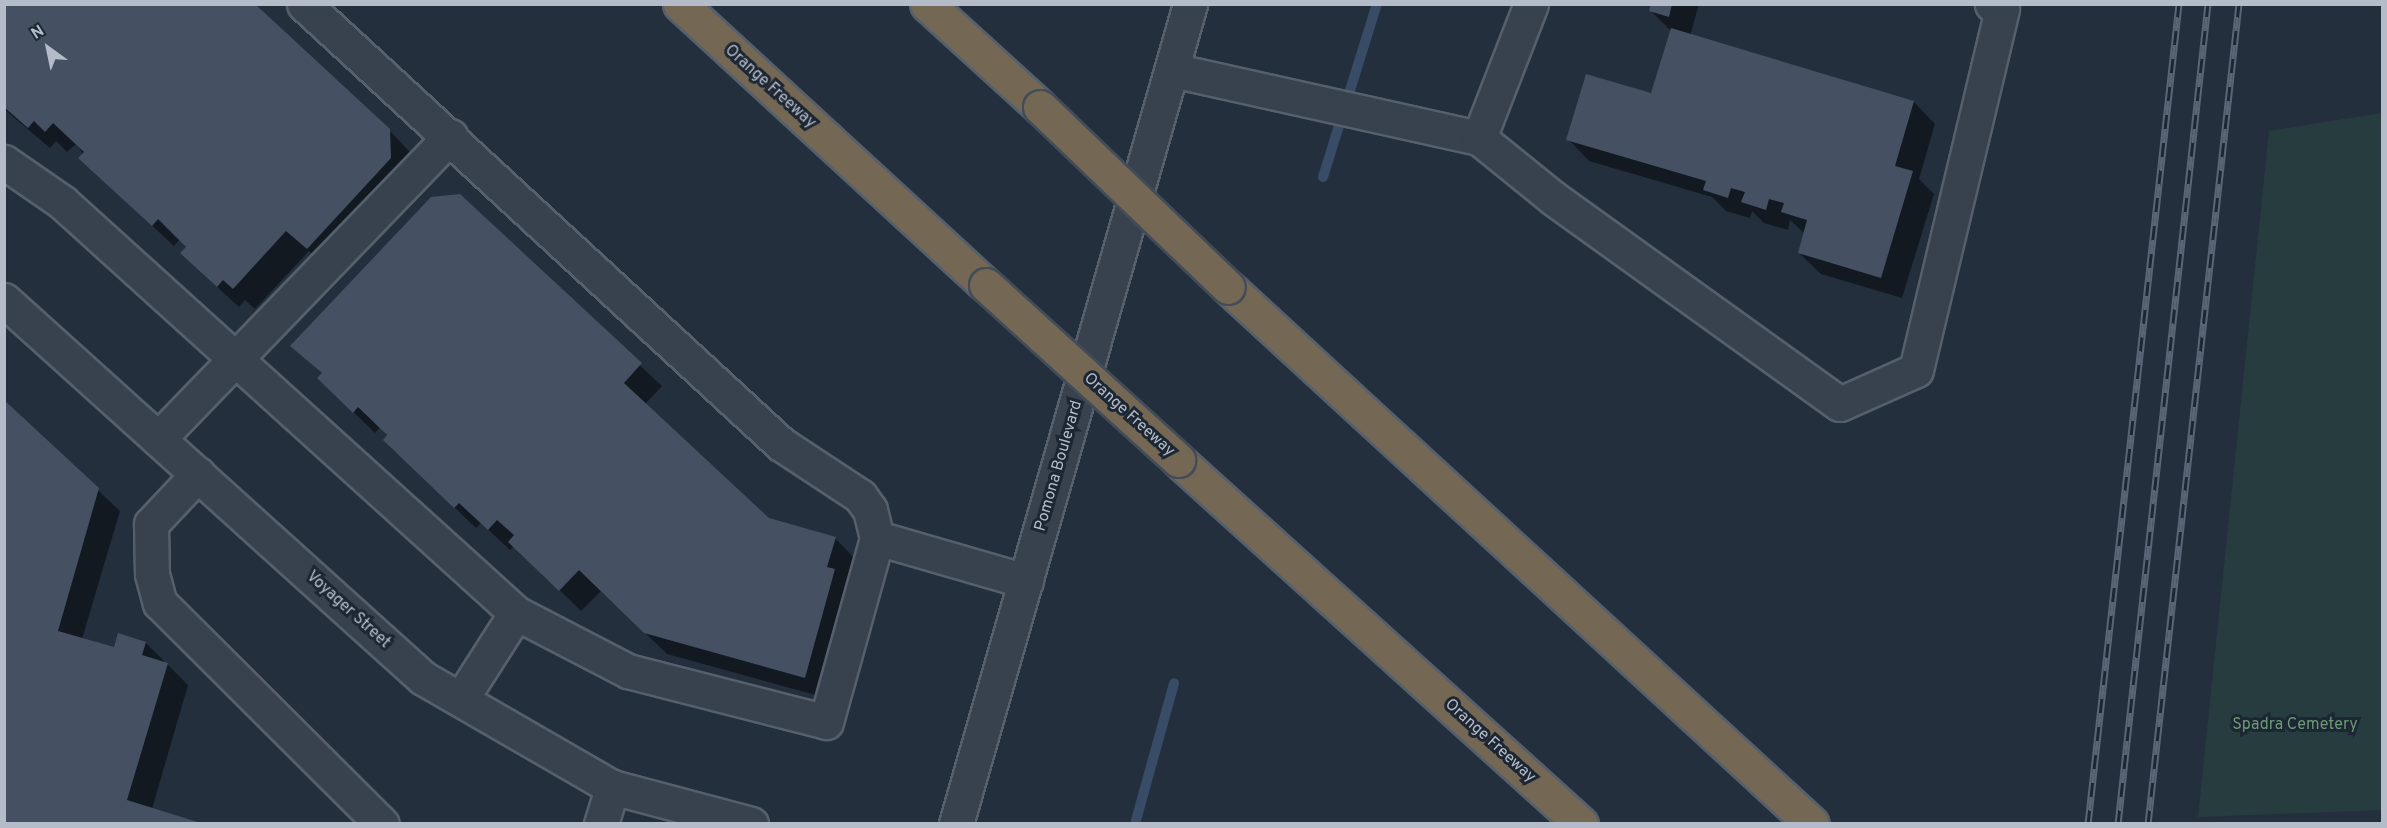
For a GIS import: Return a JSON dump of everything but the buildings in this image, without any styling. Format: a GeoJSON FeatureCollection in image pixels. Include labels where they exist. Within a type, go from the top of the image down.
{"type":"FeatureCollection","features":[{"type":"Feature","properties":{"kind":"highway","name":"Orange Freeway"},"geometry":{"type":"LineString","coordinates":[[680,4],[1178,460],[1581,824]]}},
{"type":"Feature","properties":{"kind":"highway"},"geometry":{"type":"LineString","coordinates":[[927,4],[1040,107],[1228,287],[1812,824]]}},
{"type":"Feature","properties":{"kind":"street"},"geometry":{"type":"LineString","coordinates":[[4,162],[62,202],[516,613],[628,670],[826,722],[877,538],[870,510],[860,496],[781,444],[451,136],[304,4]]}},
{"type":"Feature","properties":{"kind":"street","name":"Pomona Boulevard"},"geometry":{"type":"LineString","coordinates":[[957,824],[1190,4]]}},
{"type":"Feature","properties":{"kind":"street"},"geometry":{"type":"LineString","coordinates":[[1479,138],[1532,4]]}},
{"type":"Feature","properties":{"kind":"street"},"geometry":{"type":"LineString","coordinates":[[1172,70],[1479,138],[1553,198],[1840,404],[1916,370],[2002,8],[1992,4]]}},
{"type":"Feature","properties":{"kind":"street"},"geometry":{"type":"LineString","coordinates":[[159,439],[451,136]]}},
{"type":"Feature","properties":{"kind":"street","name":"Voyager Street"},"geometry":{"type":"LineString","coordinates":[[4,300],[423,678],[612,787],[751,824]]}},
{"type":"Feature","properties":{"kind":"street"},"geometry":{"type":"LineString","coordinates":[[198,474],[151,524],[152,574],[160,603],[382,824]]}},
{"type":"Feature","properties":{"kind":"street"},"geometry":{"type":"LineString","coordinates":[[877,538],[1026,581]]}},
{"type":"Feature","properties":{"kind":"street"},"geometry":{"type":"LineString","coordinates":[[461,699],[516,613]]}},
{"type":"Feature","properties":{"kind":"street"},"geometry":{"type":"LineString","coordinates":[[601,824],[612,787]]}},
{"type":"Feature","properties":{"kind":"green space","name":"Spadra Cemetery"},"geometry":{"type":"Polygon","coordinates":[[[2382,113],[2382,810],[2198,817],[2269,131],[2382,113]]]}},
{"type":"Feature","properties":{"kind":"waterway"},"geometry":{"type":"LineString","coordinates":[[1323,177],[1377,4]]}},
{"type":"Feature","properties":{"kind":"waterway"},"geometry":{"type":"LineString","coordinates":[[1135,824],[1174,683]]}},
{"type":"Feature","properties":{"kind":"railway"},"geometry":{"type":"LineString","coordinates":[[2088,824],[2179,4]]}},
{"type":"Feature","properties":{"kind":"railway"},"geometry":{"type":"LineString","coordinates":[[2118,824],[2208,4]]}},
{"type":"Feature","properties":{"kind":"railway"},"geometry":{"type":"LineString","coordinates":[[2148,824],[2239,4]]}}]}
